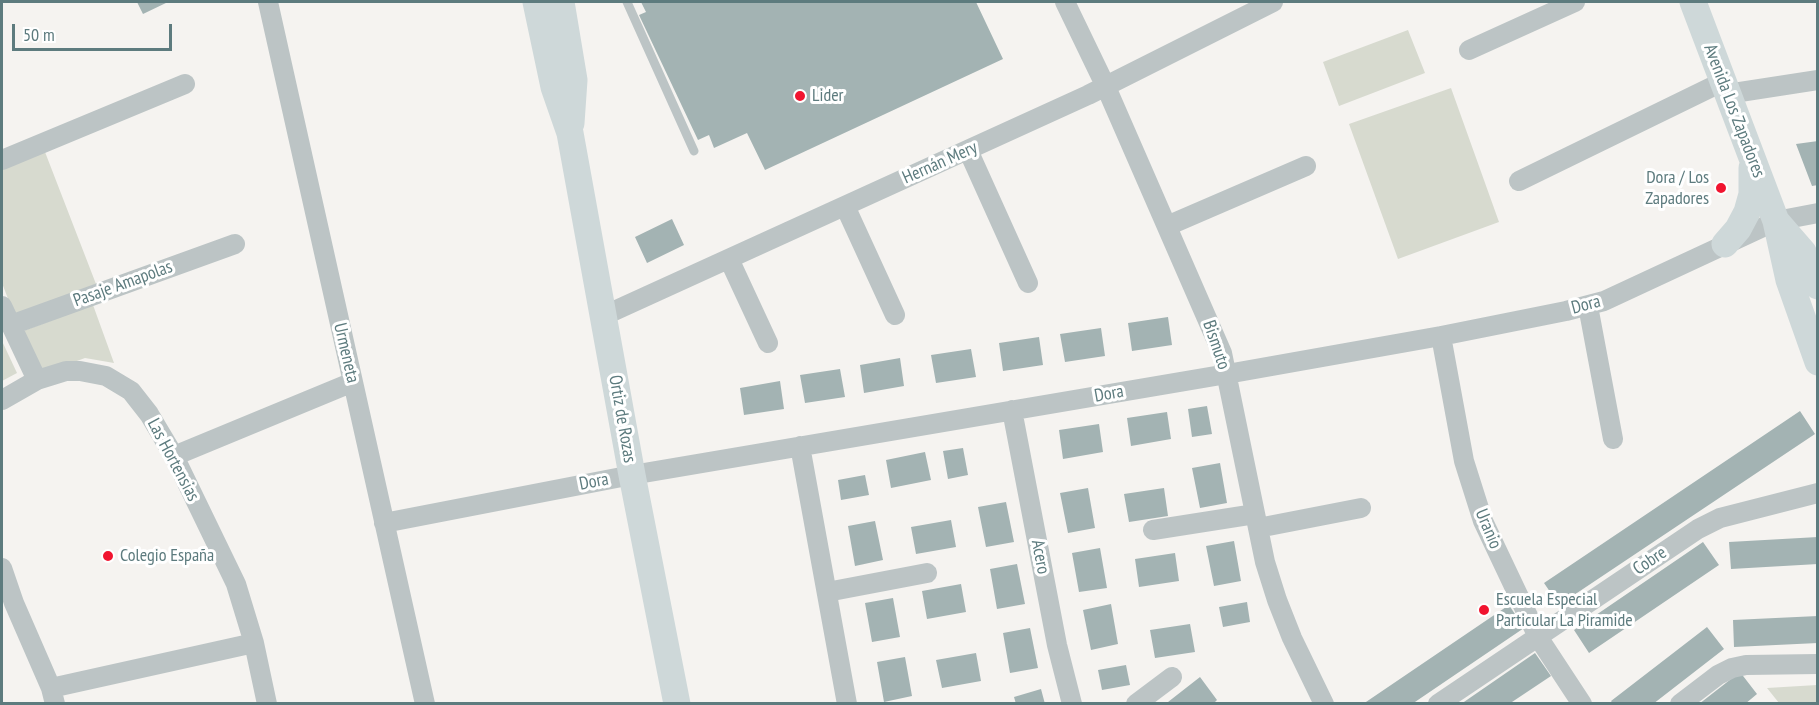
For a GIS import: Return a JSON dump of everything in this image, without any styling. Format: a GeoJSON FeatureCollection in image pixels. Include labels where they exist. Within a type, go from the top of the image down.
{"type":"FeatureCollection","features":[{"type":"Feature","properties":{"kind":"street","name":"Urmeneta"},"geometry":{"type":"LineString","coordinates":[[268,2],[425,704]]}},
{"type":"Feature","properties":{"kind":"street","name":"Ortiz de Rozas"},"geometry":{"type":"LineString","coordinates":[[536,2],[554,87],[570,133],[632,475],[678,704]]}},
{"type":"Feature","properties":{"kind":"street","name":"Ortiz de Rozas"},"geometry":{"type":"LineString","coordinates":[[561,2],[574,80],[570,133]]}},
{"type":"Feature","properties":{"kind":"street","name":"Bismuto"},"geometry":{"type":"LineString","coordinates":[[1065,2],[1106,87],[1214,332],[1227,374],[1265,562],[1292,638],[1324,704]]}},
{"type":"Feature","properties":{"kind":"street","name":"Hernán Mery"},"geometry":{"type":"LineString","coordinates":[[603,316],[1106,87],[1273,2]]}},
{"type":"Feature","properties":{"kind":"street"},"geometry":{"type":"LineString","coordinates":[[1469,50],[1575,2]]}},
{"type":"Feature","properties":{"kind":"street","name":"Avenida Los Zapadores"},"geometry":{"type":"LineString","coordinates":[[1693,2],[1776,221],[1789,280],[1818,362]]}},
{"type":"Feature","properties":{"kind":"street"},"geometry":{"type":"LineString","coordinates":[[1519,182],[1725,88],[1818,80]]}},
{"type":"Feature","properties":{"kind":"street"},"geometry":{"type":"LineString","coordinates":[[2,160],[185,84]]}},
{"type":"Feature","properties":{"kind":"street"},"geometry":{"type":"LineString","coordinates":[[968,150],[1028,283]]}},
{"type":"Feature","properties":{"kind":"street"},"geometry":{"type":"LineString","coordinates":[[1725,244],[1738,229],[1749,203],[1753,175],[1750,155]]}},
{"type":"Feature","properties":{"kind":"street"},"geometry":{"type":"LineString","coordinates":[[1167,226],[1306,166]]}},
{"type":"Feature","properties":{"kind":"street"},"geometry":{"type":"LineString","coordinates":[[845,206],[895,315]]}},
{"type":"Feature","properties":{"kind":"street","name":"Dora"},"geometry":{"type":"LineString","coordinates":[[384,523],[632,475],[1441,336],[1588,306],[1625,292],[1776,221],[1818,213]]}},
{"type":"Feature","properties":{"kind":"street","name":"Avenida Los Zapadores"},"geometry":{"type":"LineString","coordinates":[[1776,221],[1803,252],[1818,286]]}},
{"type":"Feature","properties":{"kind":"street","name":"Pasaje Amapolas"},"geometry":{"type":"LineString","coordinates":[[10,325],[235,244]]}},
{"type":"Feature","properties":{"kind":"street"},"geometry":{"type":"LineString","coordinates":[[729,259],[768,343]]}},
{"type":"Feature","properties":{"kind":"street"},"geometry":{"type":"LineString","coordinates":[[2,306],[37,380]]}},
{"type":"Feature","properties":{"kind":"street"},"geometry":{"type":"LineString","coordinates":[[1588,306],[1613,439]]}},
{"type":"Feature","properties":{"kind":"street","name":"Uranio"},"geometry":{"type":"LineString","coordinates":[[1441,336],[1464,461],[1483,521],[1538,637],[1582,704]]}},
{"type":"Feature","properties":{"kind":"street","name":"Las Hortensias"},"geometry":{"type":"LineString","coordinates":[[2,400],[37,380],[66,372],[80,371],[106,376],[131,391],[149,414],[174,456],[236,584],[254,643],[267,704]]}},
{"type":"Feature","properties":{"kind":"street"},"geometry":{"type":"LineString","coordinates":[[174,456],[353,382]]}},
{"type":"Feature","properties":{"kind":"street","name":"Acero"},"geometry":{"type":"LineString","coordinates":[[1012,410],[1057,645],[1072,704]]}},
{"type":"Feature","properties":{"kind":"street"},"geometry":{"type":"LineString","coordinates":[[800,446],[848,704]]}},
{"type":"Feature","properties":{"kind":"street","name":"Cobre"},"geometry":{"type":"LineString","coordinates":[[1438,704],[1698,529],[1720,518],[1818,493]]}},
{"type":"Feature","properties":{"kind":"street"},"geometry":{"type":"LineString","coordinates":[[1153,530],[1256,521],[1361,508]]}},
{"type":"Feature","properties":{"kind":"street"},"geometry":{"type":"LineString","coordinates":[[2,568],[8,607],[53,696],[254,643]]}},
{"type":"Feature","properties":{"kind":"street"},"geometry":{"type":"LineString","coordinates":[[827,592],[927,573]]}},
{"type":"Feature","properties":{"kind":"street"},"geometry":{"type":"LineString","coordinates":[[1680,704],[1718,675],[1732,668],[1746,665],[1818,664]]}},
{"type":"Feature","properties":{"kind":"street"},"geometry":{"type":"LineString","coordinates":[[1136,704],[1172,677]]}},
{"type":"Feature","properties":{"kind":"lane"},"geometry":{"type":"LineString","coordinates":[[627,2],[694,151]]}},
{"type":"Feature","properties":{"kind":"shaded area"},"geometry":{"type":"Polygon","coordinates":[[[1408,30],[1425,73],[1339,106],[1323,62],[1408,30]]]}},
{"type":"Feature","properties":{"kind":"shaded area"},"geometry":{"type":"Polygon","coordinates":[[[1451,88],[1499,222],[1398,259],[1349,124],[1451,88]]]}},
{"type":"Feature","properties":{"kind":"shaded area"},"geometry":{"type":"Polygon","coordinates":[[[45,152],[96,284],[15,317],[2,283],[2,169],[45,152]]]}},
{"type":"Feature","properties":{"kind":"shaded area"},"geometry":{"type":"Polygon","coordinates":[[[93,305],[114,363],[85,358],[39,375],[23,331],[93,305]]]}},
{"type":"Feature","properties":{"kind":"shaded area"},"geometry":{"type":"Polygon","coordinates":[[[2,341],[17,373],[2,381],[2,341]]]}},
{"type":"Feature","properties":{"kind":"shaded area"},"geometry":{"type":"Polygon","coordinates":[[[1817,685],[1817,704],[1779,703],[1767,688],[1817,685]]]}},
{"type":"Feature","properties":{"kind":"building"},"geometry":{"type":"Polygon","coordinates":[[[137,2],[168,2],[143,14],[137,2]]]}},
{"type":"Feature","properties":{"kind":"building","name":"Lider"},"geometry":{"type":"Polygon","coordinates":[[[641,2],[976,2],[1003,59],[765,170],[747,133],[714,148],[709,135],[698,140],[639,15],[646,12],[641,2]]]}},
{"type":"Feature","properties":{"kind":"building"},"geometry":{"type":"Polygon","coordinates":[[[1818,141],[1818,185],[1812,186],[1796,144],[1818,141]]]}},
{"type":"Feature","properties":{"kind":"building"},"geometry":{"type":"Polygon","coordinates":[[[672,219],[684,245],[647,263],[635,237],[672,219]]]}},
{"type":"Feature","properties":{"kind":"building"},"geometry":{"type":"Polygon","coordinates":[[[1168,317],[1172,345],[1132,351],[1128,323],[1168,317]]]}},
{"type":"Feature","properties":{"kind":"building"},"geometry":{"type":"Polygon","coordinates":[[[1101,328],[1105,356],[1065,362],[1060,334],[1101,328]]]}},
{"type":"Feature","properties":{"kind":"building"},"geometry":{"type":"Polygon","coordinates":[[[1039,337],[1043,365],[1003,371],[999,343],[1039,337]]]}},
{"type":"Feature","properties":{"kind":"building"},"geometry":{"type":"Polygon","coordinates":[[[971,349],[976,377],[936,383],[931,355],[971,349]]]}},
{"type":"Feature","properties":{"kind":"building"},"geometry":{"type":"Polygon","coordinates":[[[900,358],[904,386],[864,393],[860,365],[900,358]]]}},
{"type":"Feature","properties":{"kind":"building"},"geometry":{"type":"Polygon","coordinates":[[[840,369],[845,397],[805,403],[800,375],[840,369]]]}},
{"type":"Feature","properties":{"kind":"building"},"geometry":{"type":"Polygon","coordinates":[[[780,381],[784,409],[744,415],[740,388],[780,381]]]}},
{"type":"Feature","properties":{"kind":"building"},"geometry":{"type":"Polygon","coordinates":[[[1207,406],[1212,434],[1192,437],[1188,409],[1207,406]]]}},
{"type":"Feature","properties":{"kind":"building"},"geometry":{"type":"Polygon","coordinates":[[[1800,411],[1815,434],[1559,605],[1544,583],[1800,411]]]}},
{"type":"Feature","properties":{"kind":"building"},"geometry":{"type":"Polygon","coordinates":[[[1167,412],[1171,439],[1131,446],[1127,418],[1167,412]]]}},
{"type":"Feature","properties":{"kind":"building"},"geometry":{"type":"Polygon","coordinates":[[[1099,424],[1103,452],[1063,459],[1059,430],[1099,424]]]}},
{"type":"Feature","properties":{"kind":"building"},"geometry":{"type":"Polygon","coordinates":[[[963,448],[968,475],[948,479],[943,451],[963,448]]]}},
{"type":"Feature","properties":{"kind":"building"},"geometry":{"type":"Polygon","coordinates":[[[925,452],[931,480],[891,488],[886,460],[925,452]]]}},
{"type":"Feature","properties":{"kind":"building"},"geometry":{"type":"Polygon","coordinates":[[[1220,463],[1227,503],[1200,508],[1192,468],[1220,463]]]}},
{"type":"Feature","properties":{"kind":"building"},"geometry":{"type":"Polygon","coordinates":[[[865,475],[869,495],[841,500],[838,480],[865,475]]]}},
{"type":"Feature","properties":{"kind":"building"},"geometry":{"type":"Polygon","coordinates":[[[1088,488],[1095,528],[1068,533],[1060,493],[1088,488]]]}},
{"type":"Feature","properties":{"kind":"building"},"geometry":{"type":"Polygon","coordinates":[[[1164,488],[1168,516],[1129,522],[1124,494],[1164,488]]]}},
{"type":"Feature","properties":{"kind":"building"},"geometry":{"type":"Polygon","coordinates":[[[1006,502],[1014,542],[986,547],[978,507],[1006,502]]]}},
{"type":"Feature","properties":{"kind":"building"},"geometry":{"type":"Polygon","coordinates":[[[951,520],[956,547],[916,554],[911,527],[951,520]]]}},
{"type":"Feature","properties":{"kind":"building"},"geometry":{"type":"Polygon","coordinates":[[[875,521],[883,560],[855,566],[848,526],[875,521]]]}},
{"type":"Feature","properties":{"kind":"building"},"geometry":{"type":"Polygon","coordinates":[[[1818,537],[1818,564],[1731,569],[1729,542],[1818,537]]]}},
{"type":"Feature","properties":{"kind":"building"},"geometry":{"type":"Polygon","coordinates":[[[1234,541],[1241,581],[1214,586],[1206,546],[1234,541]]]}},
{"type":"Feature","properties":{"kind":"building"},"geometry":{"type":"Polygon","coordinates":[[[1703,542],[1719,565],[1589,653],[1574,630],[1703,542]]]}},
{"type":"Feature","properties":{"kind":"building"},"geometry":{"type":"Polygon","coordinates":[[[1100,548],[1107,588],[1079,592],[1072,553],[1100,548]]]}},
{"type":"Feature","properties":{"kind":"building"},"geometry":{"type":"Polygon","coordinates":[[[1175,553],[1179,581],[1139,587],[1135,559],[1175,553]]]}},
{"type":"Feature","properties":{"kind":"building"},"geometry":{"type":"Polygon","coordinates":[[[1017,564],[1025,604],[997,609],[990,569],[1017,564]]]}},
{"type":"Feature","properties":{"kind":"building"},"geometry":{"type":"Polygon","coordinates":[[[961,584],[966,612],[927,619],[922,591],[961,584]]]}},
{"type":"Feature","properties":{"kind":"building"},"geometry":{"type":"Polygon","coordinates":[[[893,598],[900,637],[872,642],[865,603],[893,598]]]}},
{"type":"Feature","properties":{"kind":"building"},"geometry":{"type":"Polygon","coordinates":[[[1247,602],[1250,622],[1223,627],[1219,607],[1247,602]]]}},
{"type":"Feature","properties":{"kind":"building"},"geometry":{"type":"Polygon","coordinates":[[[1111,604],[1118,644],[1091,650],[1083,610],[1111,604]]]}},
{"type":"Feature","properties":{"kind":"building"},"geometry":{"type":"Polygon","coordinates":[[[1509,605],[1524,628],[1412,704],[1363,704],[1509,605]]]}},
{"type":"Feature","properties":{"kind":"building"},"geometry":{"type":"Polygon","coordinates":[[[1818,616],[1818,643],[1734,647],[1733,620],[1818,616]]]}},
{"type":"Feature","properties":{"kind":"building"},"geometry":{"type":"Polygon","coordinates":[[[1190,624],[1195,652],[1155,658],[1150,630],[1190,624]]]}},
{"type":"Feature","properties":{"kind":"building"},"geometry":{"type":"Polygon","coordinates":[[[1707,627],[1724,649],[1653,704],[1613,704],[1611,701],[1707,627]]]}},
{"type":"Feature","properties":{"kind":"building"},"geometry":{"type":"Polygon","coordinates":[[[1030,628],[1038,668],[1010,673],[1003,633],[1030,628]]]}},
{"type":"Feature","properties":{"kind":"building"},"geometry":{"type":"Polygon","coordinates":[[[976,653],[981,681],[942,688],[936,660],[976,653]]]}},
{"type":"Feature","properties":{"kind":"building"},"geometry":{"type":"Polygon","coordinates":[[[1535,653],[1551,676],[1509,704],[1461,704],[1535,653]]]}},
{"type":"Feature","properties":{"kind":"building"},"geometry":{"type":"Polygon","coordinates":[[[905,657],[912,696],[884,702],[877,662],[905,657]]]}},
{"type":"Feature","properties":{"kind":"building"},"geometry":{"type":"Polygon","coordinates":[[[1126,665],[1130,685],[1102,690],[1098,670],[1126,665]]]}},
{"type":"Feature","properties":{"kind":"building"},"geometry":{"type":"Polygon","coordinates":[[[1740,672],[1757,694],[1745,704],[1699,704],[1740,672]]]}},
{"type":"Feature","properties":{"kind":"building"},"geometry":{"type":"Polygon","coordinates":[[[1200,677],[1217,700],[1213,704],[1169,704],[1168,702],[1200,677]]]}},
{"type":"Feature","properties":{"kind":"building"},"geometry":{"type":"Polygon","coordinates":[[[1041,689],[1045,704],[1016,704],[1014,697],[1041,689]]]}},
{"type":"Feature","properties":{"kind":"place","name":"Lider"},"geometry":{"type":"Point","coordinates":[800,96]}},
{"type":"Feature","properties":{"kind":"place","name":"Dora / Los Zapadores"},"geometry":{"type":"Point","coordinates":[1721,188]}},
{"type":"Feature","properties":{"kind":"place","name":"Colegio España"},"geometry":{"type":"Point","coordinates":[108,556]}},
{"type":"Feature","properties":{"kind":"place","name":"Escuela Especial Particular La Piramide"},"geometry":{"type":"Point","coordinates":[1484,610]}}]}
